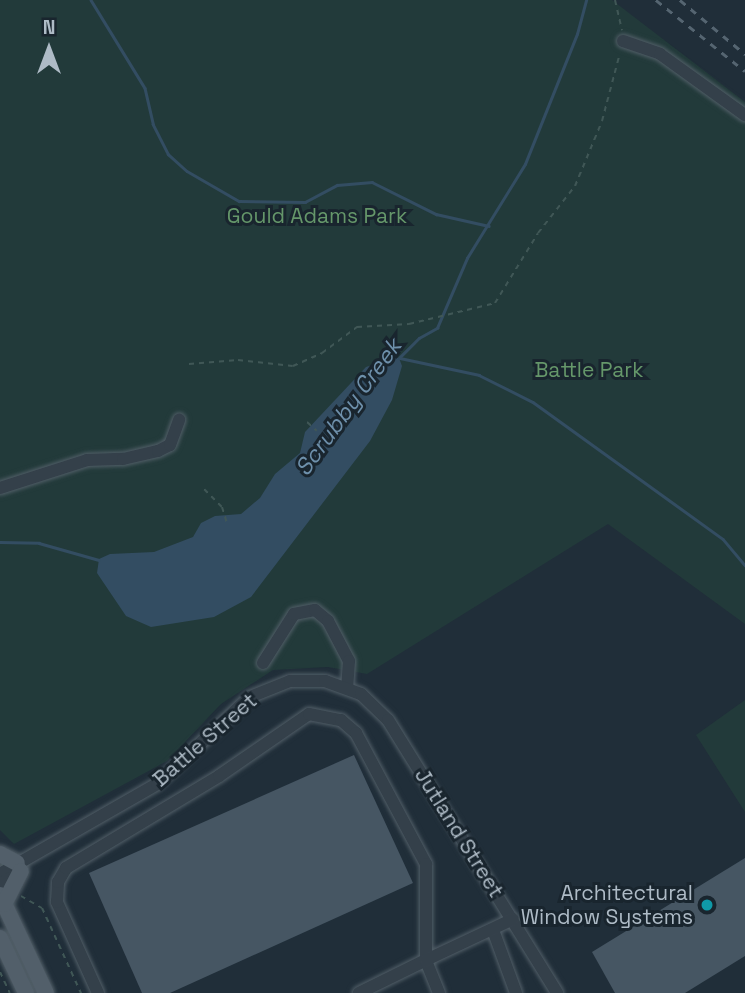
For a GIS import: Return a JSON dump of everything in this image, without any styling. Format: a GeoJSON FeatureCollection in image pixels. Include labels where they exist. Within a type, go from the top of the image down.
{"type":"FeatureCollection","features":[{"type":"Feature","properties":{"kind":"main road"},"geometry":{"type":"LineString","coordinates":[[0,854],[19,867],[4,893],[46,993]]}},
{"type":"Feature","properties":{"kind":"main road"},"geometry":{"type":"LineString","coordinates":[[0,937],[26,993]]}},
{"type":"Feature","properties":{"kind":"street"},"geometry":{"type":"LineString","coordinates":[[623,41],[660,54],[745,115]]}},
{"type":"Feature","properties":{"kind":"street"},"geometry":{"type":"LineString","coordinates":[[0,488],[87,460],[123,459],[158,451],[170,446],[179,420]]}},
{"type":"Feature","properties":{"kind":"street"},"geometry":{"type":"LineString","coordinates":[[263,663],[293,614],[315,610],[328,621],[349,661],[347,687]]}},
{"type":"Feature","properties":{"kind":"street","name":"Battle Street"},"geometry":{"type":"LineString","coordinates":[[0,874],[19,867],[157,784],[258,692],[300,679],[347,687]]}},
{"type":"Feature","properties":{"kind":"street","name":"Jutland Street"},"geometry":{"type":"LineString","coordinates":[[347,687],[371,701],[388,720],[557,993]]}},
{"type":"Feature","properties":{"kind":"street"},"geometry":{"type":"LineString","coordinates":[[98,993],[57,902],[58,882],[66,868],[219,776],[309,714],[341,720],[356,733],[426,864],[426,960],[439,993]]}},
{"type":"Feature","properties":{"kind":"street"},"geometry":{"type":"LineString","coordinates":[[359,993],[513,919]]}},
{"type":"Feature","properties":{"kind":"street"},"geometry":{"type":"LineString","coordinates":[[493,930],[516,993]]}},
{"type":"Feature","properties":{"kind":"path"},"geometry":{"type":"LineString","coordinates":[[190,364],[238,360],[293,366],[322,353],[357,327],[409,324],[482,306],[502,296],[538,233],[575,186],[601,121],[623,41],[615,0]]}},
{"type":"Feature","properties":{"kind":"path"},"geometry":{"type":"LineString","coordinates":[[307,422],[317,431]]}},
{"type":"Feature","properties":{"kind":"path"},"geometry":{"type":"LineString","coordinates":[[204,489],[222,507],[227,523]]}},
{"type":"Feature","properties":{"kind":"path"},"geometry":{"type":"LineString","coordinates":[[4,893],[42,908],[81,993]]}},
{"type":"Feature","properties":{"kind":"path"},"geometry":{"type":"LineString","coordinates":[[0,972],[10,993]]}},
{"type":"Feature","properties":{"kind":"green space"},"geometry":{"type":"Polygon","coordinates":[[[0,0],[612,0],[745,102],[745,624],[608,524],[367,674],[328,667],[273,670],[221,704],[167,761],[14,844],[0,830],[0,0]]]}},
{"type":"Feature","properties":{"kind":"green space"},"geometry":{"type":"Polygon","coordinates":[[[745,700],[745,812],[696,735],[745,700]]]}},
{"type":"Feature","properties":{"kind":"water"},"geometry":{"type":"Polygon","coordinates":[[[399,358],[402,366],[392,400],[370,441],[251,597],[214,617],[151,627],[126,616],[97,573],[99,559],[110,554],[154,552],[193,537],[201,523],[215,516],[241,514],[260,498],[275,474],[300,453],[305,432],[366,367],[399,358]]]}},
{"type":"Feature","properties":{"kind":"building"},"geometry":{"type":"Polygon","coordinates":[[[354,755],[413,883],[170,993],[142,993],[89,873],[354,755]]]}},
{"type":"Feature","properties":{"kind":"building","name":"Architectural Window Systems"},"geometry":{"type":"Polygon","coordinates":[[[745,858],[745,956],[685,993],[615,993],[592,952],[745,858]]]}},
{"type":"Feature","properties":{"kind":"waterway"},"geometry":{"type":"LineString","coordinates":[[91,0],[145,88],[153,124],[168,154],[187,171],[239,201],[305,202],[337,185],[372,182],[436,214],[489,226]]}},
{"type":"Feature","properties":{"kind":"waterway","name":"Scrubby Creek"},"geometry":{"type":"LineString","coordinates":[[399,358],[419,338],[437,328],[467,258],[525,164],[577,34],[586,0]]}},
{"type":"Feature","properties":{"kind":"waterway"},"geometry":{"type":"LineString","coordinates":[[400,358],[479,375],[533,402],[723,539],[745,565]]}},
{"type":"Feature","properties":{"kind":"waterway","name":"Scrubby Creek"},"geometry":{"type":"LineString","coordinates":[[0,542],[39,543],[99,560]]}},
{"type":"Feature","properties":{"kind":"railway"},"geometry":{"type":"LineString","coordinates":[[656,0],[745,71]]}},
{"type":"Feature","properties":{"kind":"railway"},"geometry":{"type":"LineString","coordinates":[[680,0],[745,54]]}},
{"type":"Feature","properties":{"kind":"place","name":"Architectural Window Systems"},"geometry":{"type":"Point","coordinates":[707,905]}},
{"type":"Feature","properties":{"kind":"park label","name":"Gould Adams Park"},"geometry":{"type":"Point","coordinates":[317,216]}},
{"type":"Feature","properties":{"kind":"park label","name":"Battle Park"},"geometry":{"type":"Point","coordinates":[589,370]}}]}
